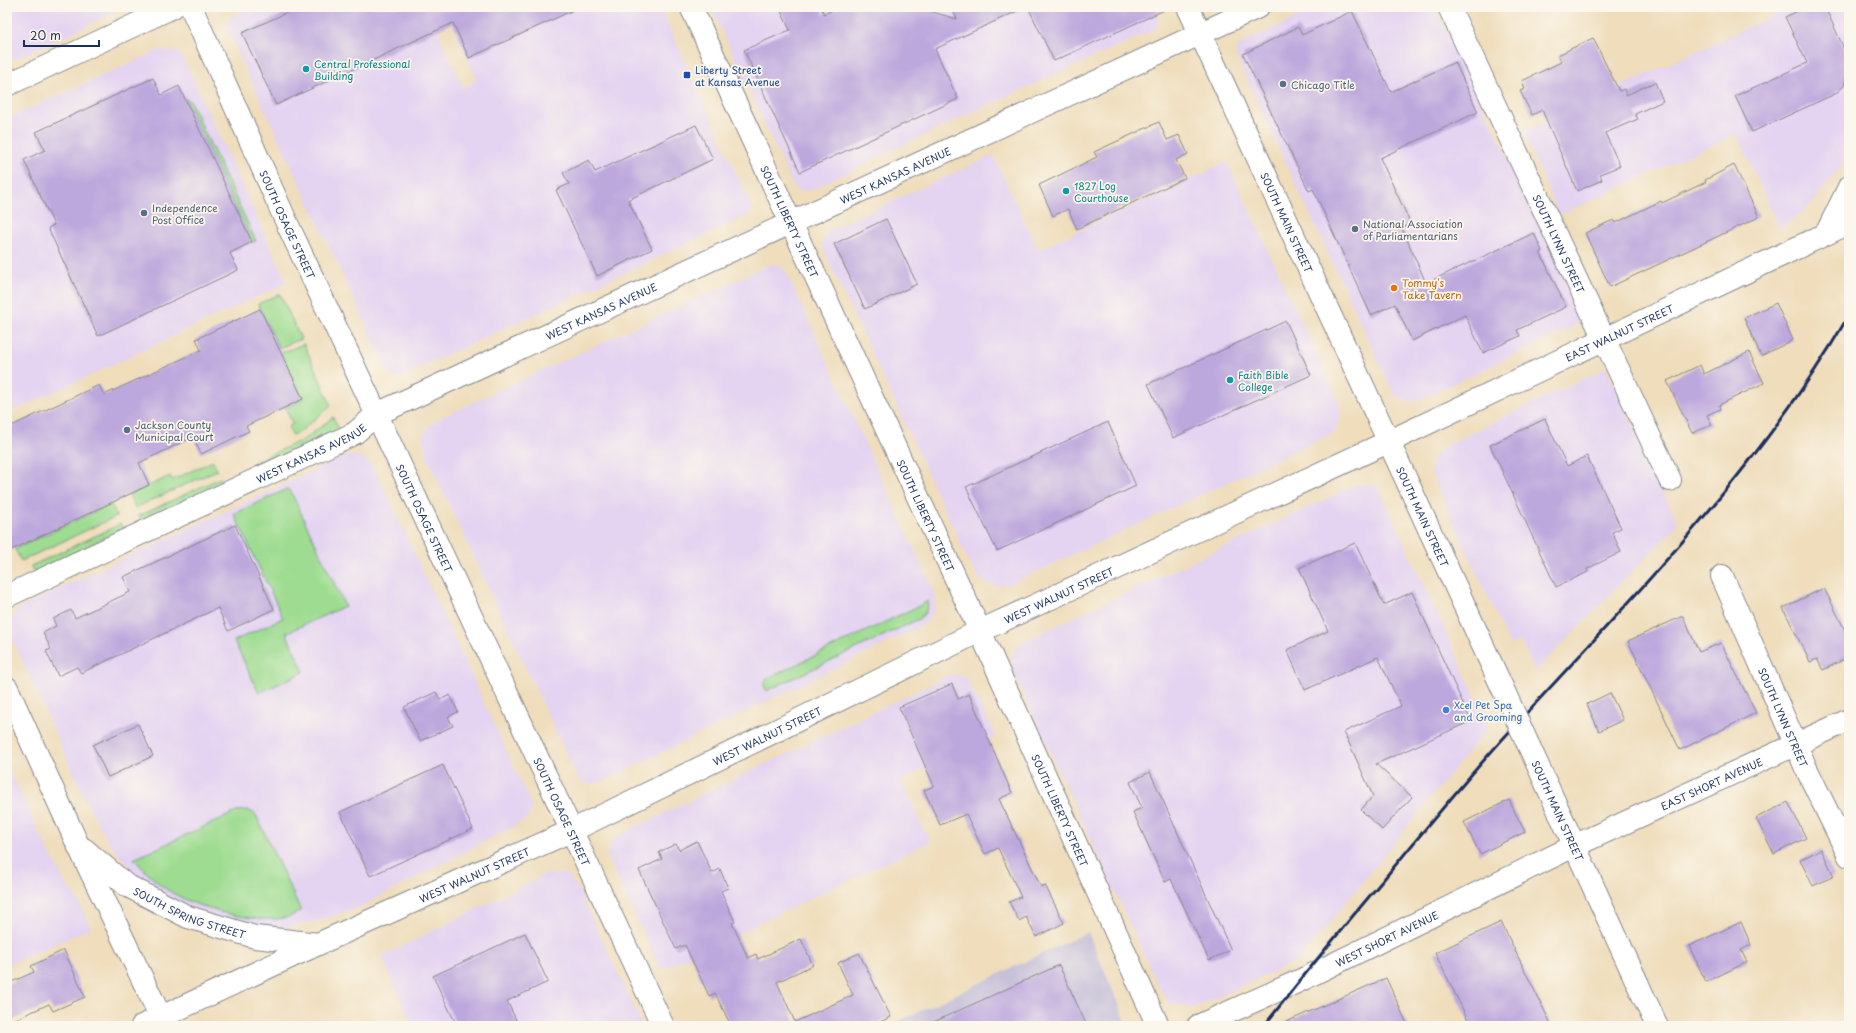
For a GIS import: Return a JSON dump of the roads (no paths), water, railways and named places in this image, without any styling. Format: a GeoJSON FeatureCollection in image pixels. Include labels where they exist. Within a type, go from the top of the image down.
{"type":"FeatureCollection","features":[{"type":"Feature","properties":{"kind":"street"},"geometry":{"type":"LineString","coordinates":[[7,85],[173,7]]}},
{"type":"Feature","properties":{"kind":"street","name":"SOUTH OSAGE STREET"},"geometry":{"type":"LineString","coordinates":[[191,7],[286,221],[663,1026]]}},
{"type":"Feature","properties":{"kind":"street","name":"SOUTH LIBERTY STREET"},"geometry":{"type":"LineString","coordinates":[[691,7],[980,631],[1158,1026]]}},
{"type":"Feature","properties":{"kind":"street","name":"SOUTH MAIN STREET"},"geometry":{"type":"LineString","coordinates":[[1188,7],[1390,441],[1657,1026]]}},
{"type":"Feature","properties":{"kind":"street","name":"WEST KANSAS AVENUE"},"geometry":{"type":"LineString","coordinates":[[7,596],[349,436],[355,433],[377,414],[1258,7]]}},
{"type":"Feature","properties":{"kind":"street","name":"SOUTH LYNN STREET"},"geometry":{"type":"LineString","coordinates":[[1449,7],[1670,480]]}},
{"type":"Feature","properties":{"kind":"street"},"geometry":{"type":"LineString","coordinates":[[1826,234],[1849,187]]}},
{"type":"Feature","properties":{"kind":"street","name":"EAST WALNUT STREET"},"geometry":{"type":"LineString","coordinates":[[1390,441],[1849,223]]}},
{"type":"Feature","properties":{"kind":"street","name":"WEST WALNUT STREET"},"geometry":{"type":"LineString","coordinates":[[156,1023],[318,944],[571,831],[980,631],[1390,441]]}},
{"type":"Feature","properties":{"kind":"street","name":"SOUTH LYNN STREET"},"geometry":{"type":"LineString","coordinates":[[1722,576],[1796,744],[1849,856]]}},
{"type":"Feature","properties":{"kind":"street","name":"SOUTH SPRING STREET"},"geometry":{"type":"LineString","coordinates":[[7,688],[156,1023]]}},
{"type":"Feature","properties":{"kind":"street","name":"EAST SHORT AVENUE"},"geometry":{"type":"LineString","coordinates":[[1574,846],[1849,720]]}},
{"type":"Feature","properties":{"kind":"street","name":"SOUTH SPRING STREET"},"geometry":{"type":"LineString","coordinates":[[77,843],[126,885],[188,917],[255,937],[318,944]]}},
{"type":"Feature","properties":{"kind":"street","name":"WEST SHORT AVENUE"},"geometry":{"type":"LineString","coordinates":[[1198,1026],[1299,981],[1574,846]]}},
{"type":"Feature","properties":{"kind":"railway"},"geometry":{"type":"LineString","coordinates":[[1264,1026],[1338,933],[1462,786],[1510,731],[1646,583],[1734,480],[1776,426],[1814,371],[1849,315]]}},
{"type":"Feature","properties":{"kind":"place","name":"Central Professional Building"},"geometry":{"type":"Point","coordinates":[306,69]}},
{"type":"Feature","properties":{"kind":"place","name":"Liberty Street at Kansas Avenue"},"geometry":{"type":"Point","coordinates":[687,75]}},
{"type":"Feature","properties":{"kind":"place","name":"Chicago Title"},"geometry":{"type":"Point","coordinates":[1283,84]}},
{"type":"Feature","properties":{"kind":"place","name":"1827 Log Courthouse"},"geometry":{"type":"Point","coordinates":[1066,191]}},
{"type":"Feature","properties":{"kind":"place","name":"Independence Post Office"},"geometry":{"type":"Point","coordinates":[144,213]}},
{"type":"Feature","properties":{"kind":"place","name":"National Association of Parliamentarians"},"geometry":{"type":"Point","coordinates":[1355,229]}},
{"type":"Feature","properties":{"kind":"place","name":"Tommy's Take Tavern"},"geometry":{"type":"Point","coordinates":[1394,288]}},
{"type":"Feature","properties":{"kind":"place","name":"Faith Bible College"},"geometry":{"type":"Point","coordinates":[1230,380]}},
{"type":"Feature","properties":{"kind":"place","name":"Jackson County Municipal Court"},"geometry":{"type":"Point","coordinates":[127,430]}},
{"type":"Feature","properties":{"kind":"place","name":"Xcel Pet Spa and Grooming"},"geometry":{"type":"Point","coordinates":[1446,710]}}]}
